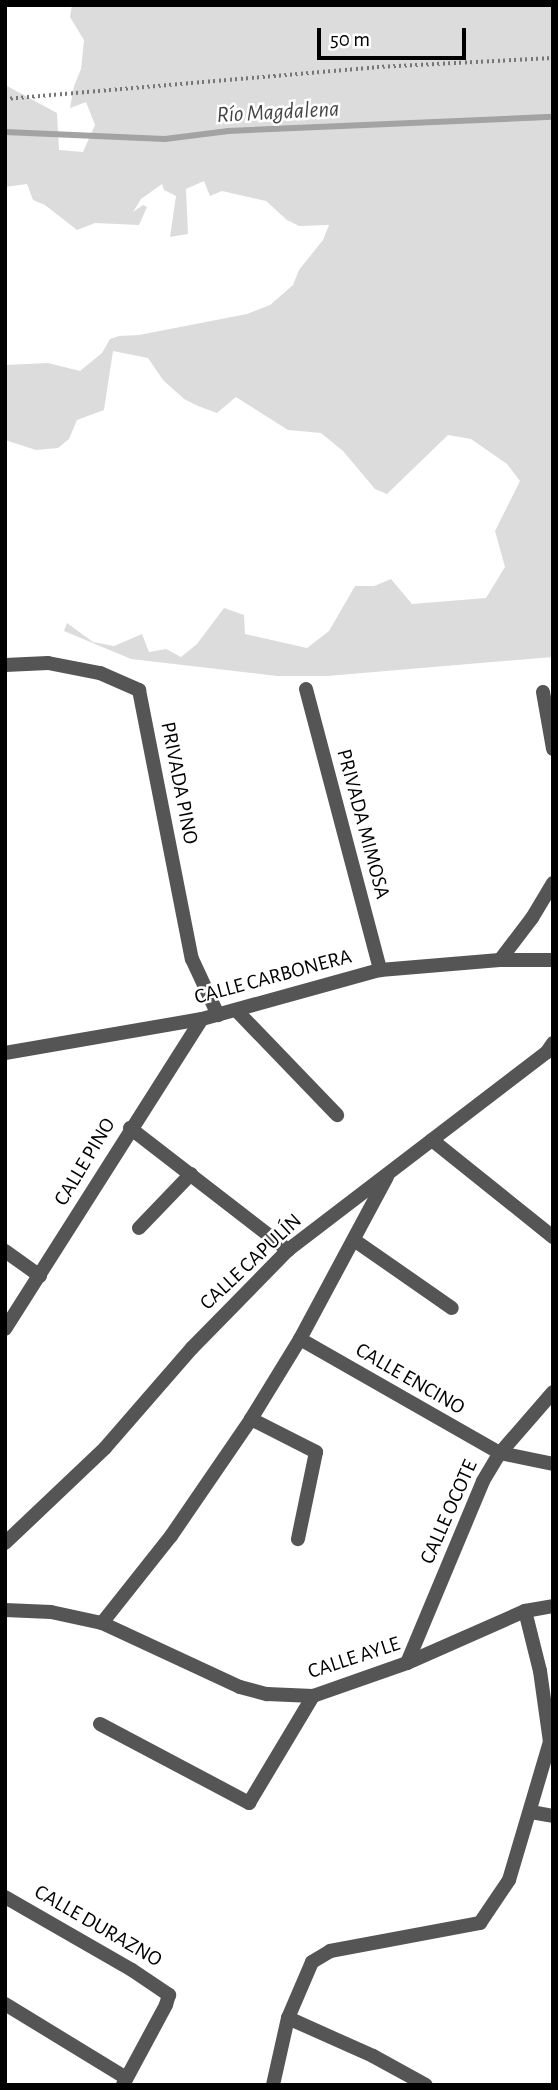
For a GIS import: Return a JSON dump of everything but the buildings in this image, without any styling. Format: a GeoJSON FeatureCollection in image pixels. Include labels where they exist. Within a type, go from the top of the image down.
{"type":"FeatureCollection","features":[{"type":"Feature","properties":{"kind":"street","name":"PRIVADA PINO"},"geometry":{"type":"LineString","coordinates":[[6,666],[48,663],[100,673],[139,690],[192,959],[218,1015]]}},
{"type":"Feature","properties":{"kind":"street","name":"PRIVADA MIMOSA"},"geometry":{"type":"LineString","coordinates":[[306,689],[380,970]]}},
{"type":"Feature","properties":{"kind":"street"},"geometry":{"type":"LineString","coordinates":[[543,692],[553,749]]}},
{"type":"Feature","properties":{"kind":"street"},"geometry":{"type":"LineString","coordinates":[[500,960],[553,883]]}},
{"type":"Feature","properties":{"kind":"street","name":"CALLE CARBONERA"},"geometry":{"type":"LineString","coordinates":[[5,1053],[202,1019],[380,970],[500,960],[553,960]]}},
{"type":"Feature","properties":{"kind":"street"},"geometry":{"type":"LineString","coordinates":[[236,1010],[337,1115]]}},
{"type":"Feature","properties":{"kind":"street","name":"CALLE PINO"},"geometry":{"type":"LineString","coordinates":[[5,1329],[130,1128],[202,1019]]}},
{"type":"Feature","properties":{"kind":"street","name":"CALLE CAPULÍN"},"geometry":{"type":"LineString","coordinates":[[5,1544],[105,1448],[192,1348],[288,1250],[547,1052],[553,1043]]}},
{"type":"Feature","properties":{"kind":"street"},"geometry":{"type":"LineString","coordinates":[[130,1128],[288,1250]]}},
{"type":"Feature","properties":{"kind":"street"},"geometry":{"type":"LineString","coordinates":[[432,1140],[553,1237]]}},
{"type":"Feature","properties":{"kind":"street"},"geometry":{"type":"LineString","coordinates":[[139,1228],[191,1174]]}},
{"type":"Feature","properties":{"kind":"street"},"geometry":{"type":"LineString","coordinates":[[102,1623],[171,1536],[251,1419],[300,1339],[388,1174]]}},
{"type":"Feature","properties":{"kind":"street"},"geometry":{"type":"LineString","coordinates":[[537,1224],[553,1218]]}},
{"type":"Feature","properties":{"kind":"street"},"geometry":{"type":"LineString","coordinates":[[354,1240],[452,1308]]}},
{"type":"Feature","properties":{"kind":"street"},"geometry":{"type":"LineString","coordinates":[[5,1251],[40,1276]]}},
{"type":"Feature","properties":{"kind":"street","name":"CALLE ENCINO"},"geometry":{"type":"LineString","coordinates":[[300,1339],[500,1453],[553,1464]]}},
{"type":"Feature","properties":{"kind":"street","name":"CALLE OCOTE"},"geometry":{"type":"LineString","coordinates":[[407,1663],[483,1481],[500,1453],[553,1392]]}},
{"type":"Feature","properties":{"kind":"street"},"geometry":{"type":"LineString","coordinates":[[251,1419],[316,1452],[298,1539]]}},
{"type":"Feature","properties":{"kind":"street","name":"CALLE AYLE"},"geometry":{"type":"LineString","coordinates":[[5,1610],[51,1612],[102,1623],[240,1687],[267,1693],[313,1696],[407,1663],[525,1611],[553,1606]]}},
{"type":"Feature","properties":{"kind":"street"},"geometry":{"type":"LineString","coordinates":[[273,2085],[288,2018],[312,1962],[330,1951],[480,1923],[509,1880],[550,1742],[546,1671],[525,1611]]}},
{"type":"Feature","properties":{"kind":"street"},"geometry":{"type":"LineString","coordinates":[[100,1724],[248,1803],[313,1696]]}},
{"type":"Feature","properties":{"kind":"street"},"geometry":{"type":"LineString","coordinates":[[531,1812],[553,1816]]}},
{"type":"Feature","properties":{"kind":"street","name":"CALLE DURAZNO"},"geometry":{"type":"LineString","coordinates":[[5,1896],[150,1981],[169,1995],[124,2081]]}},
{"type":"Feature","properties":{"kind":"street"},"geometry":{"type":"LineString","coordinates":[[5,2004],[124,2081]]}},
{"type":"Feature","properties":{"kind":"street"},"geometry":{"type":"LineString","coordinates":[[288,2018],[384,2061],[426,2085]]}},
{"type":"Feature","properties":{"kind":"path"},"geometry":{"type":"LineString","coordinates":[[5,99],[377,66],[553,58]]}},
{"type":"Feature","properties":{"kind":"shaded area"},"geometry":{"type":"Polygon","coordinates":[[[72,5],[553,5],[553,657],[327,676],[277,676],[131,659],[64,631],[67,623],[93,642],[114,646],[142,634],[149,652],[166,649],[181,657],[197,644],[224,608],[244,615],[245,634],[307,648],[329,631],[355,586],[374,586],[391,579],[412,604],[486,598],[505,567],[495,531],[520,481],[507,464],[471,439],[448,435],[387,494],[375,489],[343,451],[321,433],[288,430],[236,397],[217,413],[198,406],[184,399],[163,380],[148,358],[113,351],[104,410],[77,420],[69,439],[58,448],[36,450],[5,440],[5,365],[48,363],[80,371],[102,353],[110,339],[247,314],[270,305],[293,285],[299,270],[323,240],[329,225],[299,226],[287,220],[266,201],[222,191],[210,196],[204,181],[186,189],[188,234],[170,237],[176,196],[164,190],[162,184],[141,199],[133,212],[143,205],[147,207],[139,225],[95,223],[77,230],[45,205],[33,200],[27,184],[5,187],[5,57],[7,86],[57,113],[59,150],[83,152],[95,125],[86,102],[70,108],[74,86],[81,69],[84,40],[70,17],[72,5]]]}},
{"type":"Feature","properties":{"kind":"waterway","name":"Río Magdalena"},"geometry":{"type":"LineString","coordinates":[[5,132],[165,139],[228,131],[553,117]]}}]}
